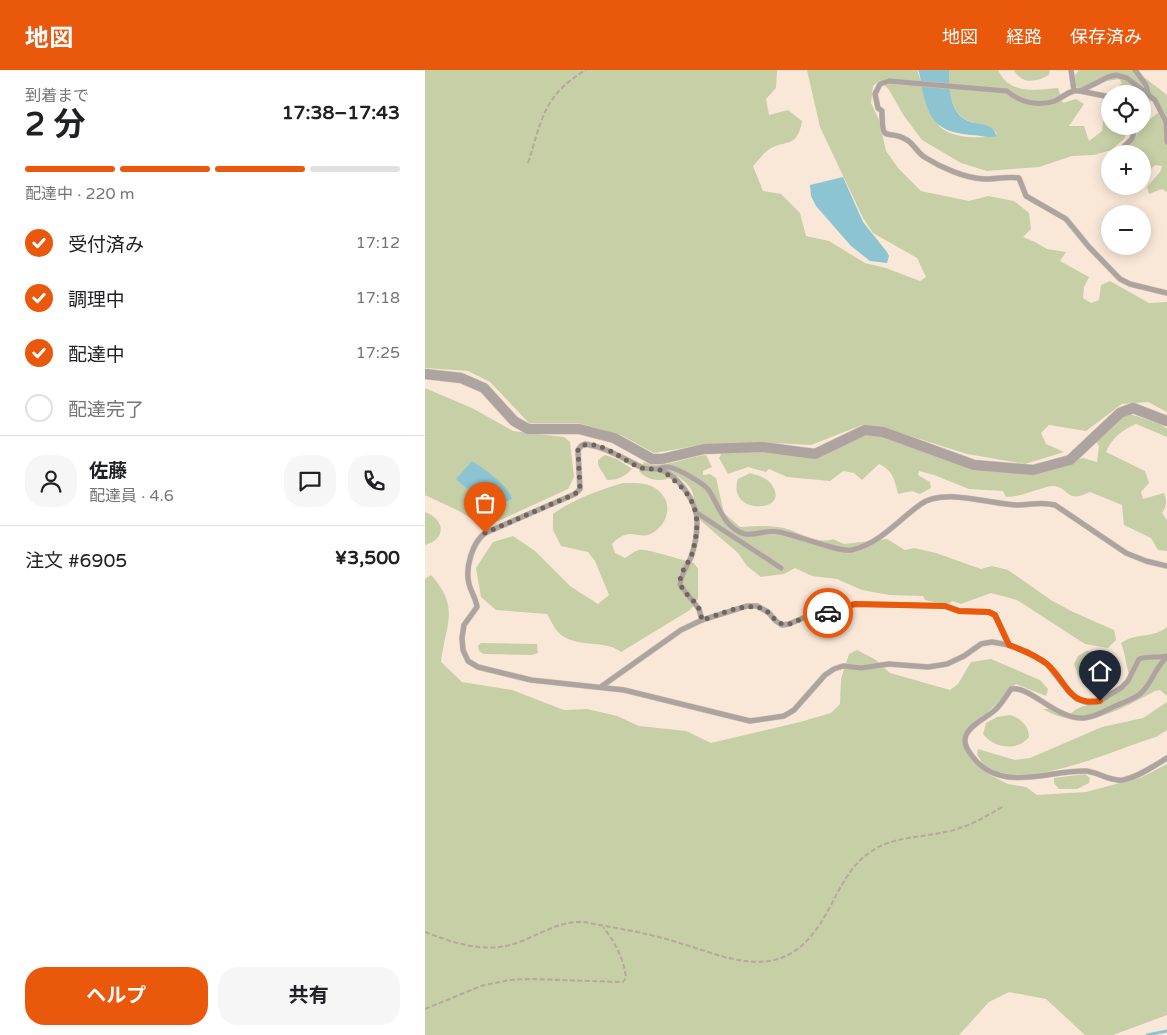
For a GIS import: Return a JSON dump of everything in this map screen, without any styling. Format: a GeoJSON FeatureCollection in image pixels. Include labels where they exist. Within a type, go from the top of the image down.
{"type":"FeatureCollection","features":[{"type":"Feature","properties":{"kind":"street"},"geometry":{"type":"LineString","coordinates":[[425,374],[461,378],[484,388],[514,421],[528,429],[579,429],[614,438],[651,459],[662,459],[704,450],[762,447],[815,454],[865,430],[883,432],[974,465],[1033,470],[1070,460],[1120,412],[1133,408],[1167,421]]}},
{"type":"Feature","properties":{"kind":"lane"},"geometry":{"type":"LineString","coordinates":[[1071,70],[1077,90]]}},
{"type":"Feature","properties":{"kind":"lane"},"geometry":{"type":"LineString","coordinates":[[1135,70],[1146,85]]}},
{"type":"Feature","properties":{"kind":"lane"},"geometry":{"type":"LineString","coordinates":[[1137,85],[1127,78],[1116,75],[1047,103],[1019,100],[1007,90],[889,81],[880,84],[875,94],[878,108],[882,110],[882,129],[885,133],[908,140],[924,157],[936,164],[971,177],[984,179],[1019,178],[1026,196],[1066,219],[1089,247],[1120,279],[1130,284],[1167,293]]}},
{"type":"Feature","properties":{"kind":"lane"},"geometry":{"type":"LineString","coordinates":[[1077,90],[1101,95]]}},
{"type":"Feature","properties":{"kind":"lane"},"geometry":{"type":"LineString","coordinates":[[1151,96],[1166,122],[1167,142]]}},
{"type":"Feature","properties":{"kind":"lane"},"geometry":{"type":"LineString","coordinates":[[1126,145],[1132,139],[1133,135]]}},
{"type":"Feature","properties":{"kind":"lane"},"geometry":{"type":"LineString","coordinates":[[1167,566],[1145,562],[1126,553],[1055,505],[1044,502],[1018,505],[978,499],[930,499],[921,504],[885,535],[852,550],[838,550],[777,531],[745,534],[737,530],[719,513],[709,490],[675,469],[667,467],[647,470],[609,450],[585,444],[578,450],[580,489],[575,494],[479,537],[471,555],[468,576],[477,607],[464,625],[462,638],[463,650],[468,661],[478,667],[531,680],[601,686],[624,690],[750,722],[784,716],[795,710],[825,676],[834,669],[843,666],[861,668],[889,664],[928,667],[947,664],[964,656],[981,644],[992,642],[1009,645],[1027,652],[1047,664],[1069,692],[1077,699],[1088,703],[1100,701],[1121,688],[1128,681],[1139,659],[1145,656],[1167,656]]}},
{"type":"Feature","properties":{"kind":"lane"},"geometry":{"type":"LineString","coordinates":[[656,469],[668,475],[683,488],[697,512],[781,568]]}},
{"type":"Feature","properties":{"kind":"lane"},"geometry":{"type":"LineString","coordinates":[[697,512],[695,542],[681,578],[681,585],[699,609],[702,620]]}},
{"type":"Feature","properties":{"kind":"lane"},"geometry":{"type":"LineString","coordinates":[[601,686],[681,630],[702,620],[747,606],[757,606],[768,612],[776,622],[782,624],[789,624],[808,616],[855,604],[945,606],[959,611],[989,612],[995,615],[1009,645]]}},
{"type":"Feature","properties":{"kind":"lane"},"geometry":{"type":"LineString","coordinates":[[1167,656],[1158,666],[1147,688],[1139,695],[1099,714],[1085,718],[1074,718],[1063,714],[1017,688],[1011,689],[997,709],[973,726],[966,735],[965,744],[971,755],[990,772],[1021,778],[1087,771],[1116,780],[1123,780],[1151,768],[1167,758]]}},
{"type":"Feature","properties":{"kind":"lane"},"geometry":{"type":"LineString","coordinates":[[1152,657],[1156,659],[1158,666]]}},
{"type":"Feature","properties":{"kind":"path"},"geometry":{"type":"LineString","coordinates":[[528,163],[540,120],[550,101],[560,88],[586,70]]}},
{"type":"Feature","properties":{"kind":"path"},"geometry":{"type":"LineString","coordinates":[[425,932],[458,944],[496,948],[522,941],[541,931],[571,922],[602,926],[672,940],[735,960],[758,962],[781,957],[793,951],[812,936],[851,871],[872,851],[887,843],[902,839],[947,832],[970,824],[1004,806]]}},
{"type":"Feature","properties":{"kind":"path"},"geometry":{"type":"LineString","coordinates":[[425,1009],[481,986],[509,980],[529,978],[623,982],[626,978],[625,968],[620,953],[602,926]]}},
{"type":"Feature","properties":{"kind":"green space"},"geometry":{"type":"Polygon","coordinates":[[[425,70],[777,70],[776,88],[766,99],[769,115],[788,110],[802,121],[797,137],[789,142],[773,147],[753,166],[763,191],[781,194],[800,213],[806,236],[829,241],[865,263],[886,268],[920,281],[926,277],[917,258],[873,233],[863,218],[820,127],[807,70],[917,70],[936,122],[951,133],[967,137],[997,135],[996,132],[985,125],[967,120],[957,111],[949,91],[948,70],[998,70],[1009,84],[1016,87],[1032,90],[1058,88],[1063,103],[1076,99],[1084,104],[1069,126],[1084,126],[1089,141],[1101,132],[1101,135],[1126,135],[1124,139],[1117,145],[1101,145],[1101,153],[1094,155],[1072,156],[1039,167],[987,171],[961,163],[922,140],[904,116],[889,90],[880,80],[873,86],[871,103],[879,120],[886,151],[899,169],[921,191],[969,201],[988,196],[1014,201],[1029,213],[1031,229],[1023,237],[1047,249],[1066,252],[1060,261],[1089,277],[1084,287],[1083,298],[1091,303],[1099,300],[1101,285],[1110,281],[1149,303],[1167,302],[1167,412],[1148,402],[1122,404],[1086,431],[1049,425],[1041,433],[1046,444],[1064,452],[1025,464],[967,454],[897,432],[862,425],[811,445],[772,443],[702,445],[654,453],[621,435],[578,423],[529,423],[490,382],[468,371],[425,368],[425,70]]]}},
{"type":"Feature","properties":{"kind":"green space"},"geometry":{"type":"Polygon","coordinates":[[[1014,70],[1050,70],[1049,75],[1030,81],[1021,78],[1014,70]]]}},
{"type":"Feature","properties":{"kind":"green space"},"geometry":{"type":"Polygon","coordinates":[[[1079,70],[1135,70],[1167,95],[1167,192],[1162,189],[1151,193],[1151,182],[1160,172],[1162,166],[1155,165],[1151,169],[1151,145],[1129,145],[1136,135],[1151,135],[1151,119],[1161,111],[1158,104],[1151,101],[1151,85],[1120,85],[1122,83],[1119,79],[1102,82],[1097,79],[1091,87],[1082,90],[1070,83],[1079,70]]]}},
{"type":"Feature","properties":{"kind":"green space"},"geometry":{"type":"Polygon","coordinates":[[[425,388],[472,408],[513,431],[564,437],[570,442],[574,477],[568,489],[485,527],[461,512],[425,495],[425,388]]]}},
{"type":"Feature","properties":{"kind":"green space"},"geometry":{"type":"Polygon","coordinates":[[[1130,414],[1161,424],[1167,429],[1167,437],[1136,424],[1118,435],[1106,452],[1145,471],[1149,483],[1141,492],[1143,499],[1164,493],[1166,503],[1162,513],[1167,520],[1167,551],[1158,550],[1151,538],[1124,525],[1122,505],[1090,492],[1072,496],[1063,489],[1053,486],[1006,497],[1003,491],[969,489],[919,471],[918,475],[930,482],[931,488],[920,494],[912,491],[898,494],[890,473],[884,466],[879,464],[862,480],[854,473],[843,471],[830,481],[787,477],[769,469],[766,472],[748,467],[728,474],[719,458],[722,453],[827,452],[856,439],[875,434],[974,468],[1034,472],[1083,458],[1097,462],[1099,446],[1096,441],[1121,417],[1130,414]]]}},
{"type":"Feature","properties":{"kind":"green space"},"geometry":{"type":"Polygon","coordinates":[[[605,455],[617,459],[632,469],[621,478],[607,480],[598,465],[598,460],[605,455]]]}},
{"type":"Feature","properties":{"kind":"green space"},"geometry":{"type":"Polygon","coordinates":[[[706,455],[712,467],[703,471],[703,475],[710,474],[716,478],[724,513],[740,527],[778,527],[815,539],[833,539],[844,544],[887,539],[905,550],[914,548],[936,553],[981,569],[992,566],[1008,570],[1051,600],[1114,630],[1116,640],[1108,648],[1085,644],[1017,600],[991,593],[961,604],[952,601],[948,605],[925,600],[923,596],[889,595],[862,590],[837,579],[812,576],[795,568],[784,574],[761,577],[747,566],[738,553],[693,514],[693,492],[683,480],[677,476],[662,480],[652,479],[639,471],[644,462],[659,465],[706,455]]]}},
{"type":"Feature","properties":{"kind":"green space"},"geometry":{"type":"Polygon","coordinates":[[[750,473],[769,481],[776,496],[773,502],[757,506],[748,504],[741,499],[737,491],[738,479],[750,473]]]}},
{"type":"Feature","properties":{"kind":"green space"},"geometry":{"type":"Polygon","coordinates":[[[623,483],[641,483],[656,488],[667,502],[667,514],[662,524],[653,533],[648,535],[628,534],[618,539],[612,544],[615,553],[625,558],[637,551],[643,550],[694,563],[698,569],[698,599],[690,610],[621,652],[606,645],[580,642],[564,637],[557,631],[547,614],[496,610],[481,597],[476,568],[493,542],[513,536],[535,551],[570,586],[598,604],[609,595],[595,561],[588,552],[561,546],[553,530],[553,514],[586,496],[623,483]]]}},
{"type":"Feature","properties":{"kind":"green space"},"geometry":{"type":"Polygon","coordinates":[[[425,512],[437,519],[441,529],[437,538],[425,545],[425,512]]]}},
{"type":"Feature","properties":{"kind":"green space"},"geometry":{"type":"Polygon","coordinates":[[[431,575],[446,597],[448,607],[448,627],[441,662],[462,682],[512,690],[564,710],[587,709],[617,716],[639,726],[686,731],[711,743],[831,713],[840,704],[841,679],[849,654],[857,650],[876,660],[890,673],[950,690],[958,684],[971,662],[991,659],[1040,680],[1048,689],[1046,696],[1016,684],[963,734],[964,747],[972,761],[990,775],[1008,784],[1026,787],[1037,795],[1086,792],[1142,777],[1167,764],[1167,1015],[1113,1035],[1085,1035],[1046,999],[1009,992],[989,1002],[959,1035],[425,1035],[425,579],[431,575]]]}},
{"type":"Feature","properties":{"kind":"green space"},"geometry":{"type":"Polygon","coordinates":[[[1167,627],[1167,696],[1160,690],[1155,691],[1101,716],[1087,719],[1067,718],[1080,707],[1096,704],[1110,698],[1131,680],[1121,643],[1133,638],[1156,633],[1167,627]]]}},
{"type":"Feature","properties":{"kind":"green space"},"geometry":{"type":"Polygon","coordinates":[[[481,643],[537,644],[538,653],[532,655],[484,654],[479,651],[478,646],[481,643]]]}},
{"type":"Feature","properties":{"kind":"green space"},"geometry":{"type":"Polygon","coordinates":[[[1086,651],[1101,653],[1110,660],[1112,672],[1105,685],[1093,685],[1079,678],[1074,664],[1078,656],[1086,651]]]}},
{"type":"Feature","properties":{"kind":"green space"},"geometry":{"type":"Polygon","coordinates":[[[1167,702],[1167,730],[1156,737],[1070,766],[1023,775],[1003,773],[986,766],[977,754],[978,749],[1015,760],[1030,758],[1102,727],[1143,718],[1167,702]]]}},
{"type":"Feature","properties":{"kind":"green space"},"geometry":{"type":"Polygon","coordinates":[[[1043,709],[1049,709],[1066,718],[1058,716],[1043,709]]]}},
{"type":"Feature","properties":{"kind":"green space"},"geometry":{"type":"Polygon","coordinates":[[[1010,715],[1020,720],[1026,726],[1029,737],[1024,742],[1012,746],[999,745],[983,734],[986,723],[997,717],[1010,715]]]}},
{"type":"Feature","properties":{"kind":"green space"},"geometry":{"type":"Polygon","coordinates":[[[1085,774],[1090,778],[1089,783],[1077,789],[1059,789],[1054,783],[1054,778],[1085,774]]]}},
{"type":"Feature","properties":{"kind":"water"},"geometry":{"type":"Polygon","coordinates":[[[918,70],[949,70],[950,93],[958,113],[971,122],[989,127],[997,136],[960,134],[938,124],[929,112],[918,70]]]}},
{"type":"Feature","properties":{"kind":"water"},"geometry":{"type":"Polygon","coordinates":[[[843,177],[863,222],[887,252],[889,256],[887,263],[870,261],[851,246],[816,206],[811,196],[810,185],[843,177]]]}},
{"type":"Feature","properties":{"kind":"water"},"geometry":{"type":"Polygon","coordinates":[[[472,461],[501,483],[512,499],[506,501],[490,500],[474,493],[456,479],[472,461]]]}},
{"type":"Feature","properties":{"kind":"waterway"},"geometry":{"type":"LineString","coordinates":[[1147,1035],[1167,1031]]}},
{"type":"Feature","properties":{"kind":"way so far"},"geometry":{"type":"LineString","coordinates":[[485,533],[575,494],[580,489],[581,482],[578,450],[585,444],[593,445],[609,450],[641,468],[647,470],[656,469],[668,475],[683,488],[691,500],[697,512],[695,542],[681,578],[681,585],[699,609],[702,620],[747,606],[757,606],[768,612],[776,622],[782,624],[789,624],[808,616],[828,613]]}},
{"type":"Feature","properties":{"kind":"route"},"geometry":{"type":"LineString","coordinates":[[828,613],[855,604],[945,606],[959,611],[989,612],[995,615],[1009,645],[1027,652],[1047,664],[1069,692],[1077,699],[1088,703],[1100,701]]}}]}
